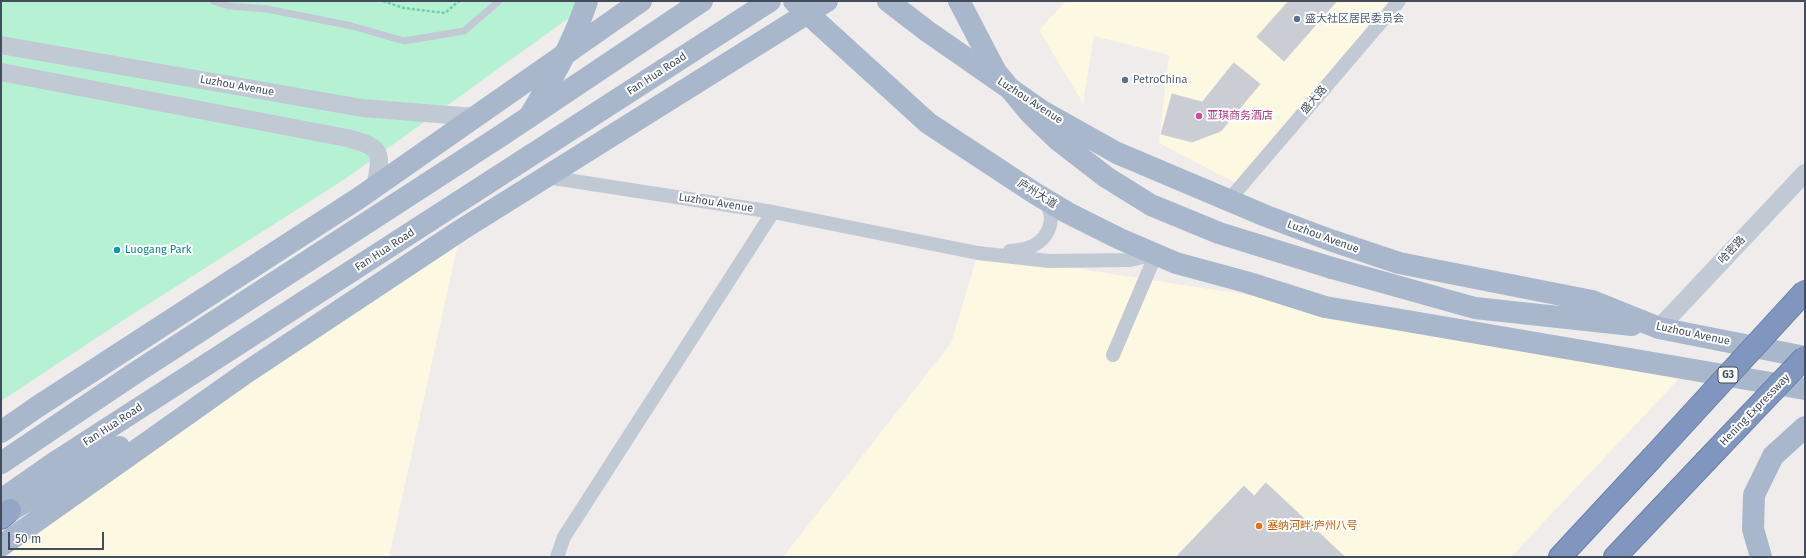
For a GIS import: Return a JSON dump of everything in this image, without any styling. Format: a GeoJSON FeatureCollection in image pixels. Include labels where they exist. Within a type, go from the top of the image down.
{"type":"FeatureCollection","features":[{"type":"Feature","properties":{"kind":"highway","name":"G3"},"geometry":{"type":"LineString","coordinates":[[1560,557],[1805,291]]}},
{"type":"Feature","properties":{"kind":"highway","name":"Hening Expressway"},"geometry":{"type":"LineString","coordinates":[[1705,462],[1805,357]]}},
{"type":"Feature","properties":{"kind":"highway"},"geometry":{"type":"LineString","coordinates":[[1615,557],[1705,462]]}},
{"type":"Feature","properties":{"kind":"highway"},"geometry":{"type":"LineString","coordinates":[[1624,557],[1705,462]]}},
{"type":"Feature","properties":{"kind":"main road"},"geometry":{"type":"LineString","coordinates":[[529,117],[560,66],[579,24],[587,1]]}},
{"type":"Feature","properties":{"kind":"main road"},"geometry":{"type":"LineString","coordinates":[[1,432],[375,187],[641,1]]}},
{"type":"Feature","properties":{"kind":"main road"},"geometry":{"type":"LineString","coordinates":[[1,463],[132,374],[529,117],[702,1]]}},
{"type":"Feature","properties":{"kind":"main road","name":"Fan Hua Road"},"geometry":{"type":"LineString","coordinates":[[3,511],[54,463],[770,1]]}},
{"type":"Feature","properties":{"kind":"main road"},"geometry":{"type":"LineString","coordinates":[[1,546],[247,372],[461,230],[547,177],[801,8],[827,1]]}},
{"type":"Feature","properties":{"kind":"main road","name":"Luzhou Avenue"},"geometry":{"type":"LineString","coordinates":[[888,1],[927,31],[1042,111],[1117,153],[1266,216],[1330,240],[1399,263],[1592,301],[1659,328],[1805,357]]}},
{"type":"Feature","properties":{"kind":"main road"},"geometry":{"type":"LineString","coordinates":[[959,1],[996,72],[1030,113],[1058,140],[1106,177],[1151,205],[1219,233],[1332,268],[1476,308],[1659,328]]}},
{"type":"Feature","properties":{"kind":"main road","name":"庐州大道"},"geometry":{"type":"LineString","coordinates":[[801,8],[928,123],[1046,200],[1120,239],[1156,254]]}},
{"type":"Feature","properties":{"kind":"main road"},"geometry":{"type":"LineString","coordinates":[[1156,254],[1176,263],[1246,282],[1325,307],[1805,389]]}},
{"type":"Feature","properties":{"kind":"main road"},"geometry":{"type":"LineString","coordinates":[[3,511],[247,372]]}},
{"type":"Feature","properties":{"kind":"main road"},"geometry":{"type":"LineString","coordinates":[[37,407],[132,374]]}},
{"type":"Feature","properties":{"kind":"main road"},"geometry":{"type":"LineString","coordinates":[[1761,557],[1753,529],[1754,495],[1773,456],[1805,427]]}},
{"type":"Feature","properties":{"kind":"street","name":"盛大路"},"geometry":{"type":"LineString","coordinates":[[1229,200],[1399,1]]}},
{"type":"Feature","properties":{"kind":"street","name":"Luzhou Avenue"},"geometry":{"type":"LineString","coordinates":[[1,45],[362,108],[475,117]]}},
{"type":"Feature","properties":{"kind":"street"},"geometry":{"type":"LineString","coordinates":[[1,72],[368,143],[376,149],[379,156],[379,171],[375,187]]}},
{"type":"Feature","properties":{"kind":"street","name":"哈密路"},"geometry":{"type":"LineString","coordinates":[[1659,328],[1805,173]]}},
{"type":"Feature","properties":{"kind":"street","name":"Luzhou Avenue"},"geometry":{"type":"LineString","coordinates":[[547,177],[773,212],[978,253]]}},
{"type":"Feature","properties":{"kind":"street"},"geometry":{"type":"LineString","coordinates":[[978,253],[1025,250],[1035,245],[1046,234],[1051,218],[1046,200]]}},
{"type":"Feature","properties":{"kind":"street"},"geometry":{"type":"LineString","coordinates":[[557,557],[564,537],[773,212]]}},
{"type":"Feature","properties":{"kind":"street"},"geometry":{"type":"LineString","coordinates":[[978,253],[1049,261],[1130,260],[1156,254]]}},
{"type":"Feature","properties":{"kind":"street"},"geometry":{"type":"LineString","coordinates":[[1113,355],[1156,254]]}},
{"type":"Feature","properties":{"kind":"lane"},"geometry":{"type":"LineString","coordinates":[[213,1],[229,6],[267,9],[352,26],[404,41],[464,31],[480,19],[499,1]]}},
{"type":"Feature","properties":{"kind":"path"},"geometry":{"type":"LineString","coordinates":[[383,1],[404,8],[445,13],[459,1]]}},
{"type":"Feature","properties":{"kind":"shaded area"},"geometry":{"type":"Polygon","coordinates":[[[1066,1],[1398,1],[1238,184],[1159,143],[1169,55],[1094,36],[1083,103],[1039,30],[1066,1]]]}},
{"type":"Feature","properties":{"kind":"shaded area"},"geometry":{"type":"Polygon","coordinates":[[[461,230],[389,557],[1,557],[1,546],[461,230]]]}},
{"type":"Feature","properties":{"kind":"shaded area"},"geometry":{"type":"Polygon","coordinates":[[[978,253],[1325,307],[1688,369],[1511,557],[783,557],[951,343],[978,253]]]}},
{"type":"Feature","properties":{"kind":"green space","name":"Luogang Park"},"geometry":{"type":"Polygon","coordinates":[[[1,1],[595,1],[559,25],[345,179],[122,321],[1,401],[1,1]]]}},
{"type":"Feature","properties":{"kind":"building","name":"盛大社区居民委员会"},"geometry":{"type":"Polygon","coordinates":[[[1289,1],[1337,1],[1284,61],[1257,37],[1289,1]]]}},
{"type":"Feature","properties":{"kind":"building","name":"亚琪商务酒店"},"geometry":{"type":"Polygon","coordinates":[[[1234,63],[1260,84],[1221,131],[1192,142],[1161,134],[1172,94],[1202,102],[1234,63]]]}},
{"type":"Feature","properties":{"kind":"building","name":"塞纳河畔·庐州八号"},"geometry":{"type":"Polygon","coordinates":[[[1266,483],[1345,557],[1176,557],[1244,486],[1254,496],[1266,483]]]}},
{"type":"Feature","properties":{"kind":"place","name":"盛大社区居民委员会"},"geometry":{"type":"Point","coordinates":[1297,19]}},
{"type":"Feature","properties":{"kind":"place","name":"PetroChina"},"geometry":{"type":"Point","coordinates":[1125,80]}},
{"type":"Feature","properties":{"kind":"place","name":"亚琪商务酒店"},"geometry":{"type":"Point","coordinates":[1199,116]}},
{"type":"Feature","properties":{"kind":"place","name":"Luogang Park"},"geometry":{"type":"Point","coordinates":[117,250]}},
{"type":"Feature","properties":{"kind":"place","name":"塞纳河畔·庐州八号"},"geometry":{"type":"Point","coordinates":[1259,526]}}]}
